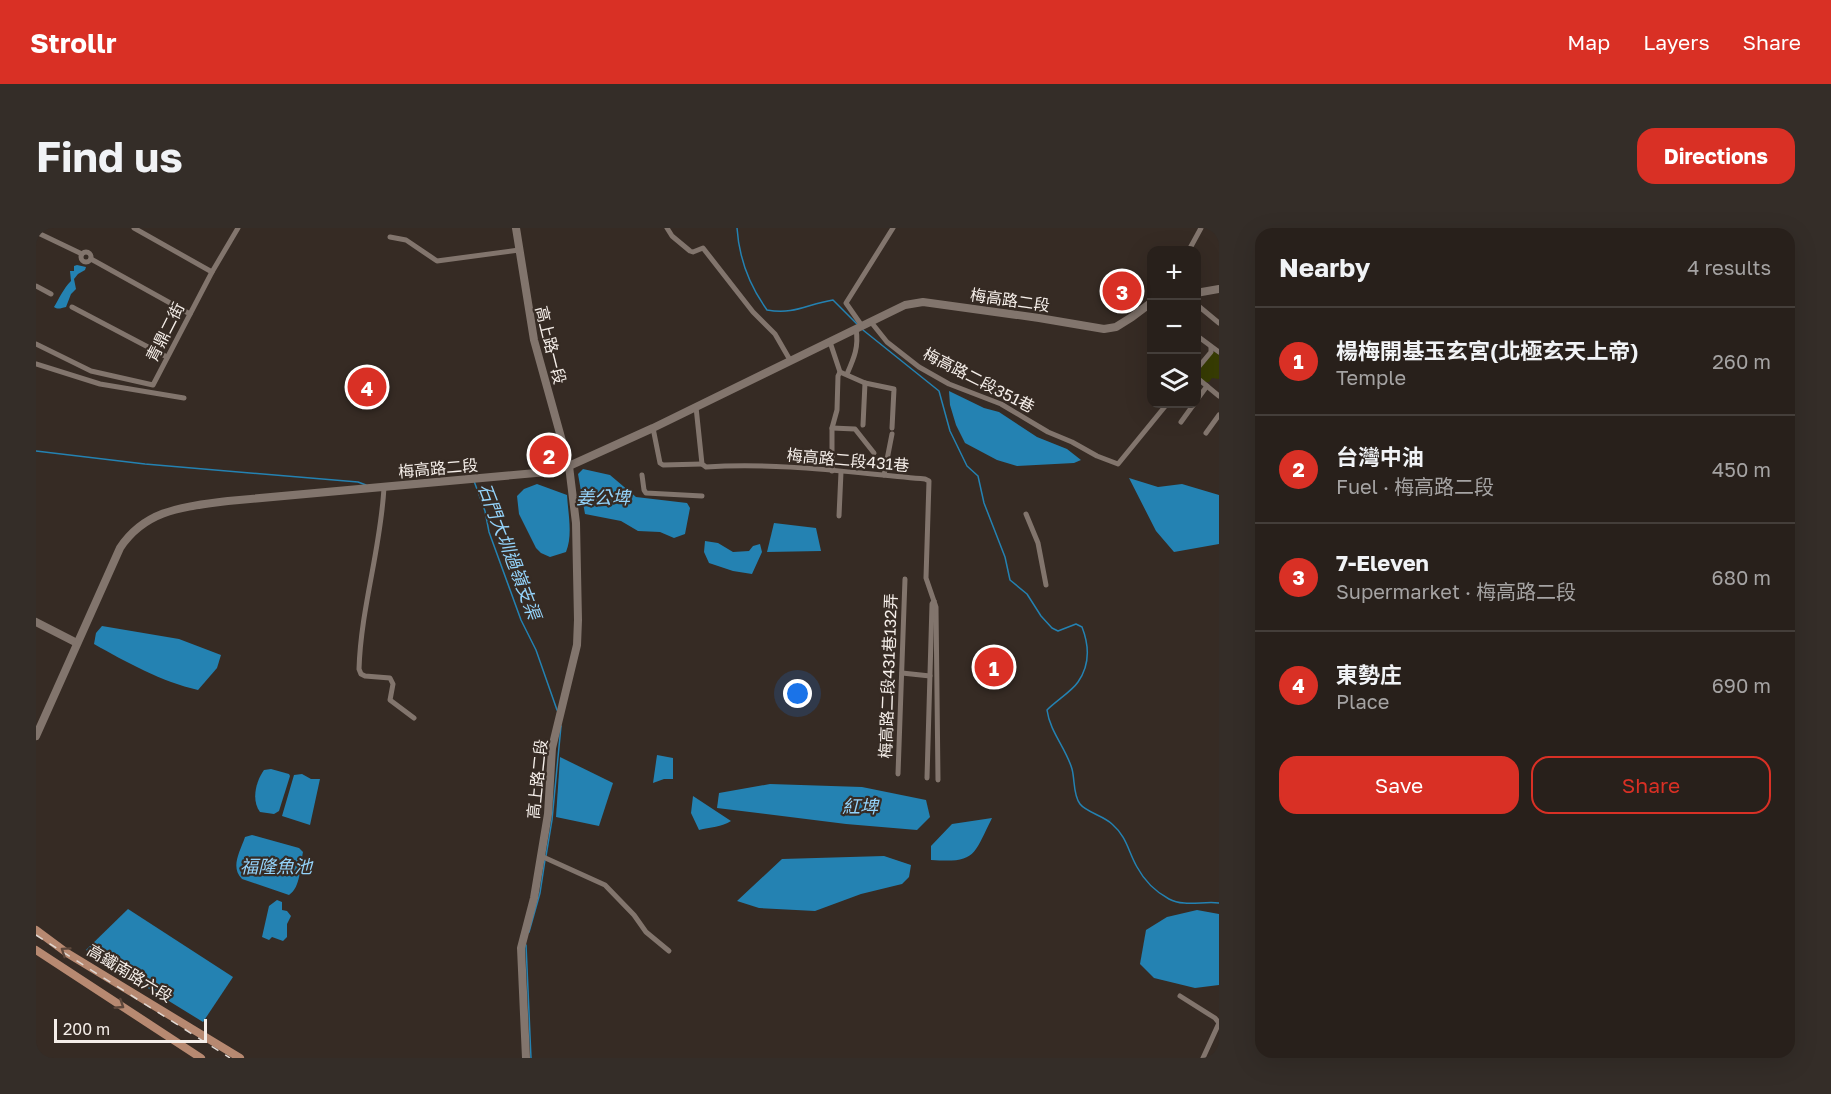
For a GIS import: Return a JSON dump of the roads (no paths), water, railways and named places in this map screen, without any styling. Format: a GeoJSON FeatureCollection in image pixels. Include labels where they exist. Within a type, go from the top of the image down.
{"type":"FeatureCollection","features":[{"type":"Feature","properties":{"kind":"main road","name":"高鐵南路六段"},"geometry":{"type":"LineString","coordinates":[[36,930],[67,953],[240,1058]]}},
{"type":"Feature","properties":{"kind":"main road","name":"高鐵南路六段"},"geometry":{"type":"LineString","coordinates":[[36,950],[201,1058]]}},
{"type":"Feature","properties":{"kind":"street"},"geometry":{"type":"LineString","coordinates":[[134,228],[212,272]]}},
{"type":"Feature","properties":{"kind":"street","name":"青鼎二街"},"geometry":{"type":"LineString","coordinates":[[39,345],[91,371],[153,385],[212,272],[238,228]]}},
{"type":"Feature","properties":{"kind":"street","name":"高上路一段"},"geometry":{"type":"LineString","coordinates":[[516,228],[534,340],[569,466]]}},
{"type":"Feature","properties":{"kind":"street"},"geometry":{"type":"LineString","coordinates":[[667,228],[672,236],[690,251],[703,248],[753,312],[775,334],[790,360]]}},
{"type":"Feature","properties":{"kind":"street"},"geometry":{"type":"LineString","coordinates":[[847,374],[856,351],[859,328],[846,303],[893,228]]}},
{"type":"Feature","properties":{"kind":"street"},"geometry":{"type":"LineString","coordinates":[[1191,246],[1201,228]]}},
{"type":"Feature","properties":{"kind":"street"},"geometry":{"type":"LineString","coordinates":[[36,232],[82,254],[88,252],[91,259],[190,314]]}},
{"type":"Feature","properties":{"kind":"street"},"geometry":{"type":"LineString","coordinates":[[390,237],[406,240],[437,261],[519,250]]}},
{"type":"Feature","properties":{"kind":"street"},"geometry":{"type":"LineString","coordinates":[[36,286],[51,294]]}},
{"type":"Feature","properties":{"kind":"street"},"geometry":{"type":"LineString","coordinates":[[1201,291],[1219,289]]}},
{"type":"Feature","properties":{"kind":"street","name":"梅高路二段"},"geometry":{"type":"LineString","coordinates":[[36,736],[120,548],[129,535],[153,517],[183,507],[547,472],[569,466],[905,305],[922,302],[1104,329],[1116,327],[1147,305]]}},
{"type":"Feature","properties":{"kind":"street"},"geometry":{"type":"LineString","coordinates":[[72,307],[167,357]]}},
{"type":"Feature","properties":{"kind":"street"},"geometry":{"type":"LineString","coordinates":[[1201,307],[1219,323]]}},
{"type":"Feature","properties":{"kind":"street","name":"梅高路二段351巷"},"geometry":{"type":"LineString","coordinates":[[871,321],[887,342],[919,367],[949,384],[1001,404],[1048,432],[1118,464],[1164,408]]}},
{"type":"Feature","properties":{"kind":"street"},"geometry":{"type":"LineString","coordinates":[[1201,338],[1219,352]]}},
{"type":"Feature","properties":{"kind":"street"},"geometry":{"type":"LineString","coordinates":[[830,342],[840,372],[837,410],[832,428],[832,471]]}},
{"type":"Feature","properties":{"kind":"street"},"geometry":{"type":"LineString","coordinates":[[1201,365],[1212,347]]}},
{"type":"Feature","properties":{"kind":"street"},"geometry":{"type":"LineString","coordinates":[[36,364],[100,384],[184,398]]}},
{"type":"Feature","properties":{"kind":"street"},"geometry":{"type":"LineString","coordinates":[[840,372],[866,383],[894,389],[892,431],[884,475]]}},
{"type":"Feature","properties":{"kind":"street"},"geometry":{"type":"LineString","coordinates":[[1201,381],[1219,396]]}},
{"type":"Feature","properties":{"kind":"street"},"geometry":{"type":"LineString","coordinates":[[863,425],[866,383]]}},
{"type":"Feature","properties":{"kind":"street"},"geometry":{"type":"LineString","coordinates":[[1201,395],[1207,386]]}},
{"type":"Feature","properties":{"kind":"street"},"geometry":{"type":"LineString","coordinates":[[696,407],[702,464]]}},
{"type":"Feature","properties":{"kind":"street"},"geometry":{"type":"LineString","coordinates":[[1181,422],[1192,408]]}},
{"type":"Feature","properties":{"kind":"street"},"geometry":{"type":"LineString","coordinates":[[1206,433],[1219,415]]}},
{"type":"Feature","properties":{"kind":"street","name":"梅高路二段431巷"},"geometry":{"type":"LineString","coordinates":[[652,428],[660,463],[663,465],[702,464],[706,467],[753,466],[832,471],[925,479],[930,483],[926,578],[934,601],[937,631],[938,780]]}},
{"type":"Feature","properties":{"kind":"street"},"geometry":{"type":"LineString","coordinates":[[832,428],[855,429],[874,453]]}},
{"type":"Feature","properties":{"kind":"street","name":"高上路二段"},"geometry":{"type":"LineString","coordinates":[[526,1058],[520,956],[522,938],[544,857],[552,748],[576,645],[576,523],[569,466]]}},
{"type":"Feature","properties":{"kind":"street"},"geometry":{"type":"LineString","coordinates":[[839,516],[841,472]]}},
{"type":"Feature","properties":{"kind":"street"},"geometry":{"type":"LineString","coordinates":[[642,475],[646,493],[702,496]]}},
{"type":"Feature","properties":{"kind":"street"},"geometry":{"type":"LineString","coordinates":[[384,489],[382,521],[368,586],[359,669],[365,676],[390,678],[393,684],[390,700],[414,718]]}},
{"type":"Feature","properties":{"kind":"street"},"geometry":{"type":"LineString","coordinates":[[1026,514],[1038,543],[1046,585]]}},
{"type":"Feature","properties":{"kind":"street","name":"梅高路二段431巷132弄"},"geometry":{"type":"LineString","coordinates":[[898,774],[905,579]]}},
{"type":"Feature","properties":{"kind":"street","name":"梅高路二段431巷"},"geometry":{"type":"LineString","coordinates":[[927,778],[932,604],[934,601]]}},
{"type":"Feature","properties":{"kind":"street"},"geometry":{"type":"LineString","coordinates":[[36,622],[77,643]]}},
{"type":"Feature","properties":{"kind":"street"},"geometry":{"type":"LineString","coordinates":[[902,673],[930,676]]}},
{"type":"Feature","properties":{"kind":"street"},"geometry":{"type":"LineString","coordinates":[[544,857],[605,885],[634,915],[646,932],[669,951]]}},
{"type":"Feature","properties":{"kind":"street"},"geometry":{"type":"LineString","coordinates":[[1180,996],[1215,1018],[1219,1023],[1203,1058]]}},
{"type":"Feature","properties":{"kind":"water"},"geometry":{"type":"Polygon","coordinates":[[[74,266],[86,267],[74,279],[76,289],[71,294],[66,307],[55,308],[61,294],[71,281],[70,271],[74,271],[74,266]]]}},
{"type":"Feature","properties":{"kind":"water"},"geometry":{"type":"Polygon","coordinates":[[[949,391],[984,408],[999,412],[1037,437],[1067,449],[1081,460],[1074,463],[1017,466],[997,460],[965,443],[956,425],[950,405],[949,391]]]}},
{"type":"Feature","properties":{"kind":"water","name":"姜公埤"},"geometry":{"type":"Polygon","coordinates":[[[583,469],[610,475],[636,497],[687,503],[690,508],[685,534],[674,538],[660,532],[638,531],[621,521],[585,514],[578,474],[583,469]]]}},
{"type":"Feature","properties":{"kind":"water"},"geometry":{"type":"Polygon","coordinates":[[[1129,478],[1158,487],[1182,484],[1219,495],[1219,544],[1174,552],[1156,531],[1129,478]]]}},
{"type":"Feature","properties":{"kind":"water","name":"姜公埤"},"geometry":{"type":"Polygon","coordinates":[[[537,484],[567,495],[570,524],[568,545],[566,552],[550,557],[536,548],[519,514],[517,496],[524,489],[537,484]]]}},
{"type":"Feature","properties":{"kind":"water"},"geometry":{"type":"Polygon","coordinates":[[[774,523],[816,528],[821,551],[767,552],[774,523]]]}},
{"type":"Feature","properties":{"kind":"water"},"geometry":{"type":"Polygon","coordinates":[[[705,541],[718,543],[733,552],[749,551],[753,546],[760,544],[762,552],[752,574],[733,571],[709,563],[704,552],[705,541]]]}},
{"type":"Feature","properties":{"kind":"water"},"geometry":{"type":"Polygon","coordinates":[[[102,626],[179,639],[221,655],[217,668],[198,690],[158,677],[94,644],[96,633],[102,626]]]}},
{"type":"Feature","properties":{"kind":"water"},"geometry":{"type":"Polygon","coordinates":[[[657,755],[673,758],[673,779],[653,783],[657,755]]]}},
{"type":"Feature","properties":{"kind":"water"},"geometry":{"type":"Polygon","coordinates":[[[560,757],[613,783],[599,826],[556,817],[560,757]]]}},
{"type":"Feature","properties":{"kind":"water"},"geometry":{"type":"Polygon","coordinates":[[[271,769],[290,776],[279,811],[274,814],[260,812],[255,796],[261,774],[264,770],[271,769]]]}},
{"type":"Feature","properties":{"kind":"water"},"geometry":{"type":"Polygon","coordinates":[[[302,774],[311,779],[320,779],[310,825],[282,816],[294,775],[302,774]]]}},
{"type":"Feature","properties":{"kind":"water","name":"紅埤"},"geometry":{"type":"Polygon","coordinates":[[[770,784],[862,787],[926,800],[930,817],[917,830],[717,808],[719,793],[770,784]]]}},
{"type":"Feature","properties":{"kind":"water"},"geometry":{"type":"Polygon","coordinates":[[[693,796],[731,821],[720,826],[699,830],[691,813],[693,796]]]}},
{"type":"Feature","properties":{"kind":"water"},"geometry":{"type":"Polygon","coordinates":[[[992,818],[981,841],[971,854],[957,860],[931,860],[931,846],[952,824],[992,818]]]}},
{"type":"Feature","properties":{"kind":"water","name":"福隆魚池"},"geometry":{"type":"Polygon","coordinates":[[[252,835],[299,848],[303,852],[298,882],[289,895],[242,879],[238,874],[236,864],[245,837],[252,835]]]}},
{"type":"Feature","properties":{"kind":"water","name":"紅埤"},"geometry":{"type":"Polygon","coordinates":[[[884,856],[911,865],[909,877],[902,884],[861,894],[815,911],[759,908],[737,901],[782,859],[884,856]]]}},
{"type":"Feature","properties":{"kind":"water"},"geometry":{"type":"Polygon","coordinates":[[[277,900],[282,902],[282,910],[287,911],[291,916],[287,924],[287,937],[283,941],[272,937],[269,940],[262,937],[269,906],[277,900]]]}},
{"type":"Feature","properties":{"kind":"water"},"geometry":{"type":"Polygon","coordinates":[[[128,909],[233,977],[203,1022],[86,950],[128,909]]]}},
{"type":"Feature","properties":{"kind":"water"},"geometry":{"type":"Polygon","coordinates":[[[1197,910],[1219,914],[1219,985],[1195,988],[1154,978],[1140,964],[1146,930],[1167,917],[1197,910]]]}},
{"type":"Feature","properties":{"kind":"waterway"},"geometry":{"type":"LineString","coordinates":[[737,228],[746,271],[767,310],[793,310],[833,300],[857,324]]}},
{"type":"Feature","properties":{"kind":"waterway"},"geometry":{"type":"LineString","coordinates":[[863,330],[939,391],[950,431],[967,466],[978,476],[984,503],[1005,557],[1010,580],[1027,594],[1052,628],[1058,631],[1076,624],[1082,627],[1086,641],[1085,669],[1072,689],[1047,710],[1051,726],[1069,761],[1076,796],[1080,804],[1109,821],[1117,829],[1140,872],[1160,893],[1181,903],[1219,903]]}},
{"type":"Feature","properties":{"kind":"waterway","name":"石門大圳過嶺支渠"},"geometry":{"type":"LineString","coordinates":[[36,451],[145,464],[358,482],[366,485]]}},
{"type":"Feature","properties":{"kind":"waterway","name":"石門大圳過嶺支渠"},"geometry":{"type":"LineString","coordinates":[[474,481],[485,511],[489,532],[557,710]]}},
{"type":"Feature","properties":{"kind":"waterway","name":"石門大圳過嶺支渠"},"geometry":{"type":"LineString","coordinates":[[546,856],[552,820],[561,726]]}},
{"type":"Feature","properties":{"kind":"waterway","name":"石門大圳過嶺支渠"},"geometry":{"type":"LineString","coordinates":[[529,932],[540,893],[545,860]]}},
{"type":"Feature","properties":{"kind":"waterway","name":"石門大圳過嶺支渠"},"geometry":{"type":"LineString","coordinates":[[526,945],[531,1058]]}},
{"type":"Feature","properties":{"kind":"railway"},"geometry":{"type":"LineString","coordinates":[[36,935],[230,1058]]}},
{"type":"Feature","properties":{"kind":"place","name":"7-Eleven"},"geometry":{"type":"Point","coordinates":[1122,291]}},
{"type":"Feature","properties":{"kind":"place","name":"東勢庄"},"geometry":{"type":"Point","coordinates":[367,387]}},
{"type":"Feature","properties":{"kind":"place","name":"台灣中油"},"geometry":{"type":"Point","coordinates":[549,455]}},
{"type":"Feature","properties":{"kind":"place","name":"楊梅開基玉玄宮(北極玄天上帝)"},"geometry":{"type":"Point","coordinates":[994,667]}}]}
